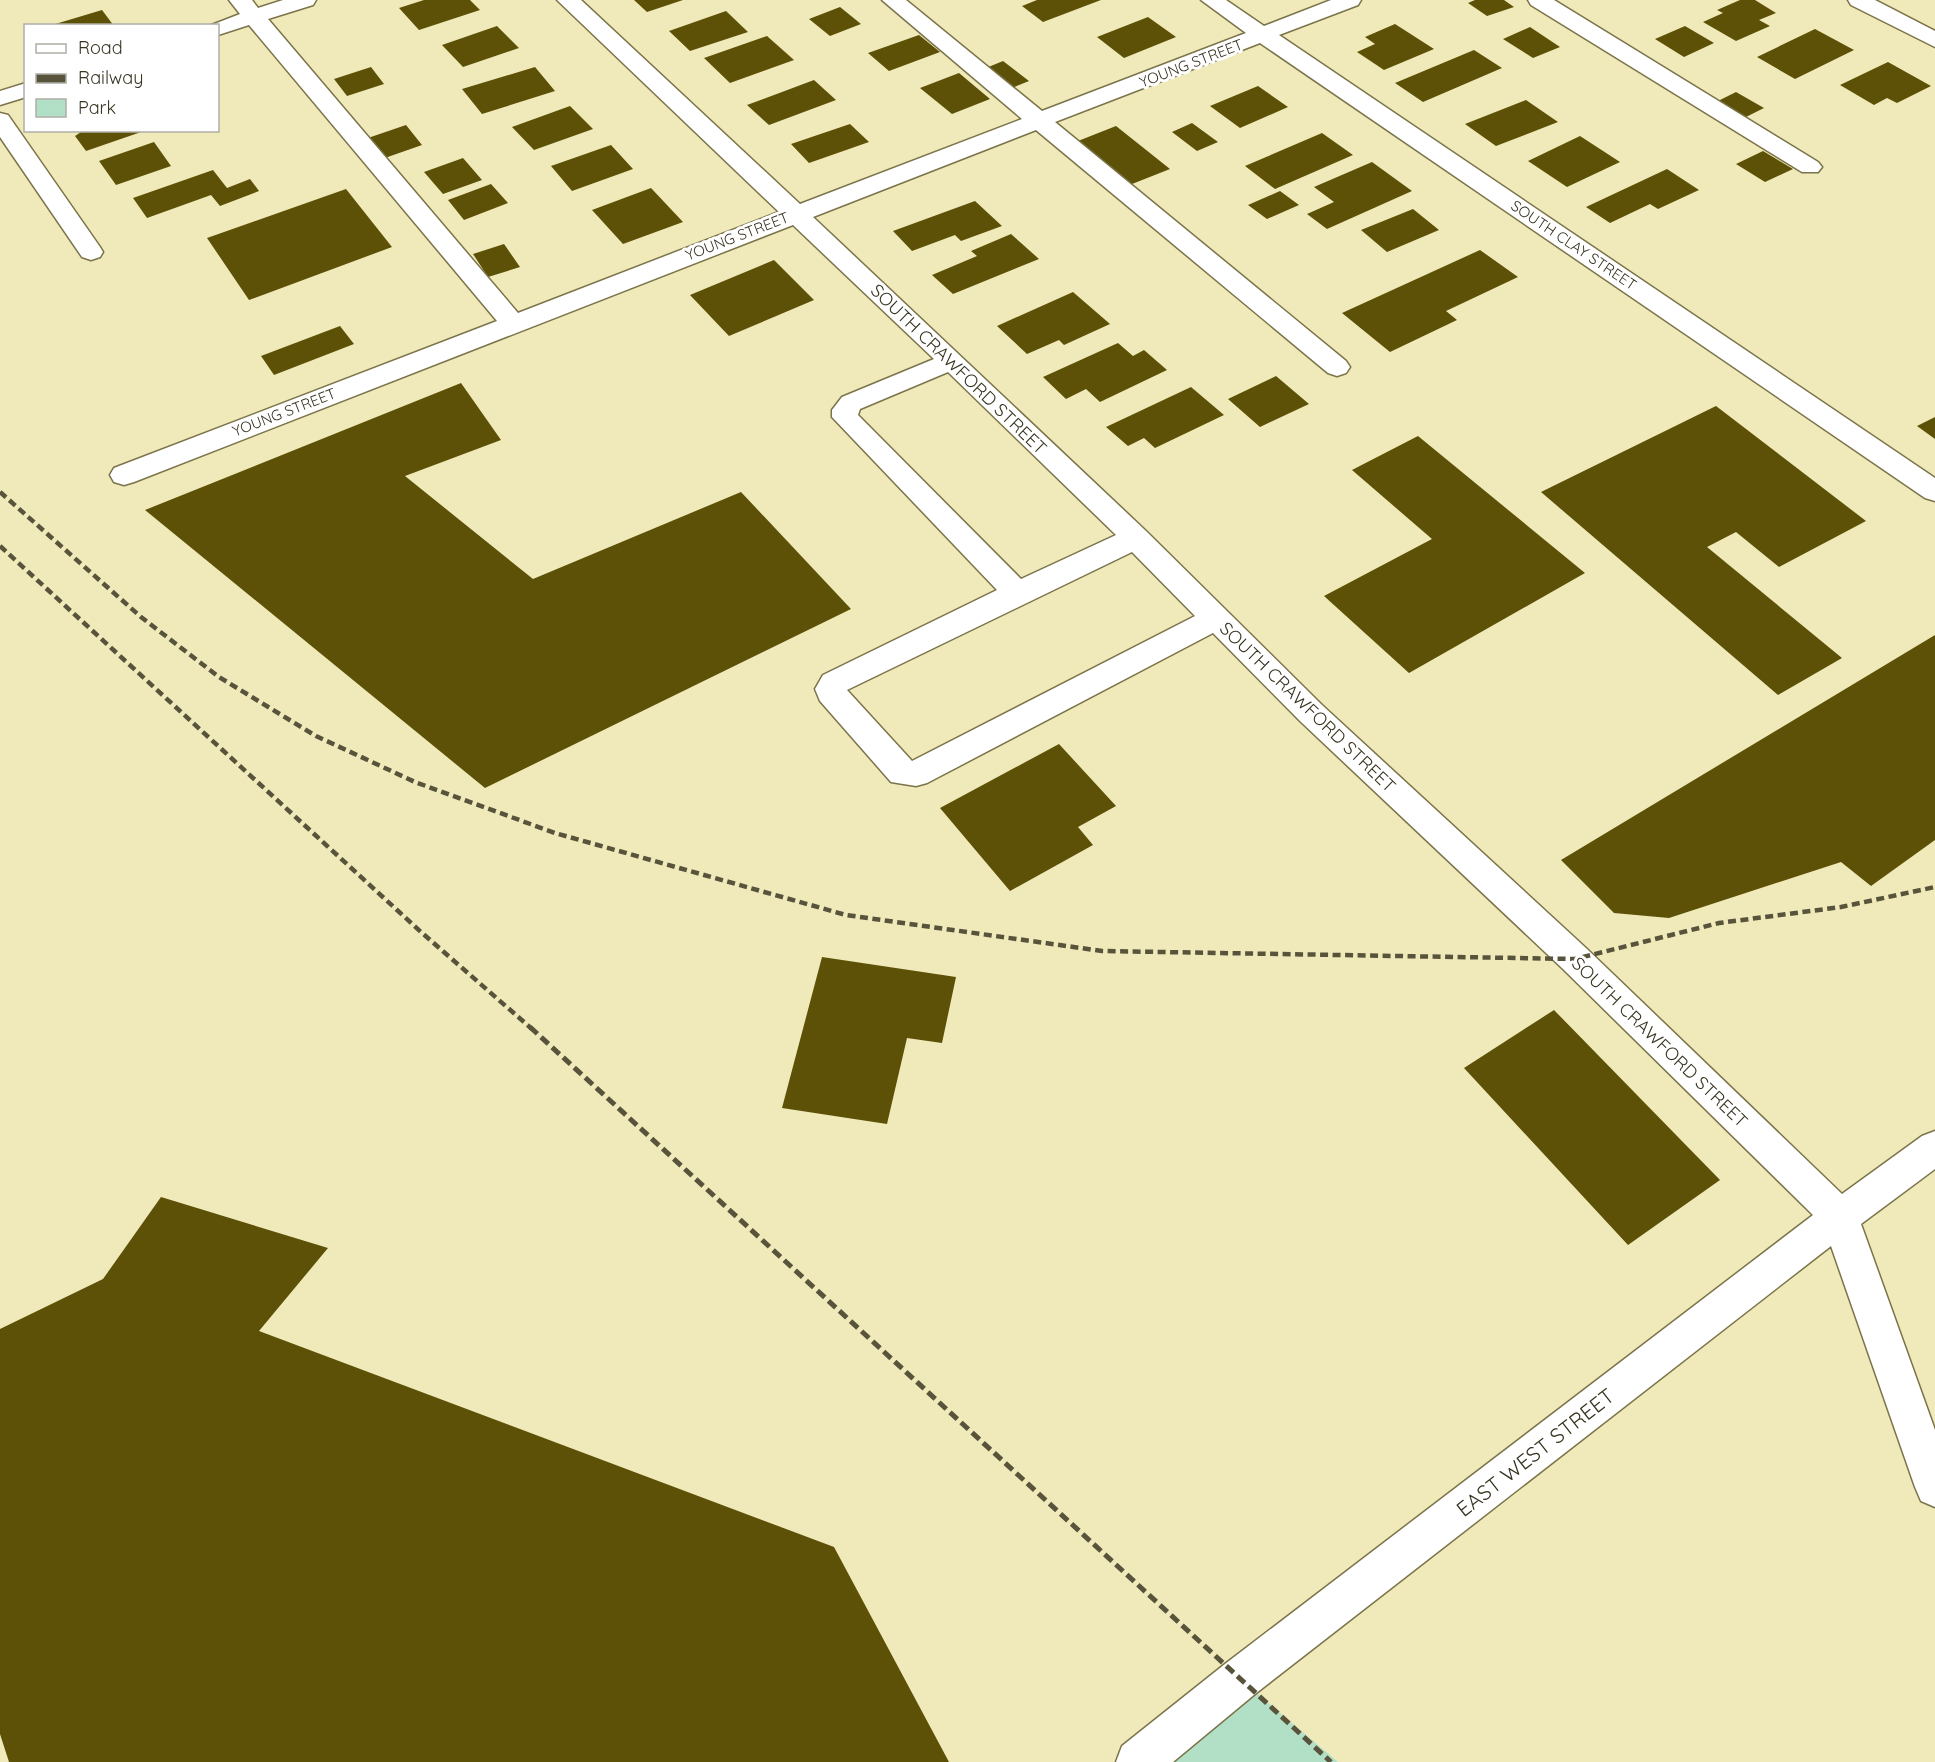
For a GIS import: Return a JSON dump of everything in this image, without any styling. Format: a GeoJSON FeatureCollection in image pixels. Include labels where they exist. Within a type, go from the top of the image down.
{"type":"FeatureCollection","features":[{"type":"Feature","properties":{"kind":"street"},"geometry":{"type":"LineString","coordinates":[[219,27],[247,8],[305,0]]}},
{"type":"Feature","properties":{"kind":"street","name":"SOUTH CRAWFORD STREET"},"geometry":{"type":"LineString","coordinates":[[568,0],[952,361],[1136,538],[1311,713],[1575,959],[1840,1217],[1935,1486]]}},
{"type":"Feature","properties":{"kind":"street"},"geometry":{"type":"LineString","coordinates":[[893,0],[1337,367]]}},
{"type":"Feature","properties":{"kind":"street","name":"SOUTH CLAY STREET"},"geometry":{"type":"LineString","coordinates":[[1212,0],[1935,491]]}},
{"type":"Feature","properties":{"kind":"street","name":"YOUNG STREET"},"geometry":{"type":"LineString","coordinates":[[124,475],[1350,0]]}},
{"type":"Feature","properties":{"kind":"street"},"geometry":{"type":"LineString","coordinates":[[1539,0],[1810,167]]}},
{"type":"Feature","properties":{"kind":"street"},"geometry":{"type":"LineString","coordinates":[[1859,0],[1935,40]]}},
{"type":"Feature","properties":{"kind":"street"},"geometry":{"type":"LineString","coordinates":[[247,8],[513,323]]}},
{"type":"Feature","properties":{"kind":"street"},"geometry":{"type":"LineString","coordinates":[[0,98],[24,91]]}},
{"type":"Feature","properties":{"kind":"street"},"geometry":{"type":"LineString","coordinates":[[0,120],[91,252]]}},
{"type":"Feature","properties":{"kind":"street"},"geometry":{"type":"LineString","coordinates":[[952,361],[851,403],[845,410],[845,417],[1017,592]]}},
{"type":"Feature","properties":{"kind":"street"},"geometry":{"type":"LineString","coordinates":[[1136,538],[1017,592],[834,683],[830,689],[831,693],[902,773],[915,774],[1216,618]]}},
{"type":"Feature","properties":{"kind":"street","name":"EAST WEST STREET"},"geometry":{"type":"LineString","coordinates":[[1138,1762],[1240,1679],[1840,1217],[1935,1148]]}},
{"type":"Feature","properties":{"kind":"green space"},"geometry":{"type":"Polygon","coordinates":[[[1240,1679],[1338,1762],[1138,1762],[1240,1679]]]}},
{"type":"Feature","properties":{"kind":"building"},"geometry":{"type":"Polygon","coordinates":[[[424,0],[470,0],[480,10],[419,30],[399,8],[424,0]]]}},
{"type":"Feature","properties":{"kind":"building"},"geometry":{"type":"Polygon","coordinates":[[[634,0],[683,0],[647,12],[634,0]]]}},
{"type":"Feature","properties":{"kind":"building"},"geometry":{"type":"Polygon","coordinates":[[[1037,0],[1101,0],[1043,22],[1022,6],[1037,0]]]}},
{"type":"Feature","properties":{"kind":"building"},"geometry":{"type":"Polygon","coordinates":[[[1475,0],[1504,0],[1514,7],[1487,16],[1468,3],[1475,0]]]}},
{"type":"Feature","properties":{"kind":"building"},"geometry":{"type":"Polygon","coordinates":[[[1740,0],[1755,0],[1776,13],[1759,20],[1770,26],[1736,41],[1703,22],[1723,13],[1717,10],[1740,0]]]}},
{"type":"Feature","properties":{"kind":"building"},"geometry":{"type":"Polygon","coordinates":[[[840,7],[861,24],[830,36],[809,19],[840,7]]]}},
{"type":"Feature","properties":{"kind":"building"},"geometry":{"type":"Polygon","coordinates":[[[102,10],[112,24],[55,24],[102,10]]]}},
{"type":"Feature","properties":{"kind":"building"},"geometry":{"type":"Polygon","coordinates":[[[726,11],[748,32],[690,51],[669,31],[726,11]]]}},
{"type":"Feature","properties":{"kind":"building"},"geometry":{"type":"Polygon","coordinates":[[[1148,17],[1176,37],[1124,58],[1097,37],[1148,17]]]}},
{"type":"Feature","properties":{"kind":"building"},"geometry":{"type":"Polygon","coordinates":[[[1395,24],[1434,49],[1384,70],[1357,52],[1375,44],[1365,37],[1395,24]]]}},
{"type":"Feature","properties":{"kind":"building"},"geometry":{"type":"Polygon","coordinates":[[[497,26],[519,48],[463,67],[442,45],[497,26]]]}},
{"type":"Feature","properties":{"kind":"building"},"geometry":{"type":"Polygon","coordinates":[[[1685,26],[1714,43],[1684,57],[1655,39],[1685,26]]]}},
{"type":"Feature","properties":{"kind":"building"},"geometry":{"type":"Polygon","coordinates":[[[1530,27],[1560,47],[1533,58],[1503,39],[1530,27]]]}},
{"type":"Feature","properties":{"kind":"building"},"geometry":{"type":"Polygon","coordinates":[[[1815,29],[1854,50],[1795,79],[1757,57],[1815,29]]]}},
{"type":"Feature","properties":{"kind":"building"},"geometry":{"type":"Polygon","coordinates":[[[919,35],[940,52],[889,71],[868,53],[919,35]]]}},
{"type":"Feature","properties":{"kind":"building"},"geometry":{"type":"Polygon","coordinates":[[[767,36],[794,60],[730,83],[704,58],[767,36]]]}},
{"type":"Feature","properties":{"kind":"building"},"geometry":{"type":"Polygon","coordinates":[[[1474,50],[1502,68],[1423,102],[1395,83],[1474,50]]]}},
{"type":"Feature","properties":{"kind":"building"},"geometry":{"type":"Polygon","coordinates":[[[1003,61],[1029,81],[1012,88],[986,68],[1003,61]]]}},
{"type":"Feature","properties":{"kind":"building"},"geometry":{"type":"Polygon","coordinates":[[[1888,62],[1931,86],[1897,103],[1887,98],[1874,105],[1840,85],[1888,62]]]}},
{"type":"Feature","properties":{"kind":"building"},"geometry":{"type":"Polygon","coordinates":[[[371,67],[384,84],[347,96],[334,79],[371,67]]]}},
{"type":"Feature","properties":{"kind":"building"},"geometry":{"type":"Polygon","coordinates":[[[535,67],[555,91],[482,114],[462,89],[535,67]]]}},
{"type":"Feature","properties":{"kind":"building"},"geometry":{"type":"Polygon","coordinates":[[[959,73],[990,99],[952,114],[920,88],[959,73]]]}},
{"type":"Feature","properties":{"kind":"building"},"geometry":{"type":"Polygon","coordinates":[[[814,80],[836,100],[769,125],[747,105],[814,80]]]}},
{"type":"Feature","properties":{"kind":"building"},"geometry":{"type":"Polygon","coordinates":[[[1258,86],[1288,107],[1240,128],[1210,106],[1258,86]]]}},
{"type":"Feature","properties":{"kind":"building"},"geometry":{"type":"Polygon","coordinates":[[[1736,92],[1764,108],[1744,118],[1716,102],[1736,92]]]}},
{"type":"Feature","properties":{"kind":"building"},"geometry":{"type":"Polygon","coordinates":[[[1526,100],[1558,122],[1496,146],[1465,124],[1526,100]]]}},
{"type":"Feature","properties":{"kind":"building"},"geometry":{"type":"Polygon","coordinates":[[[570,106],[593,129],[534,150],[512,127],[570,106]]]}},
{"type":"Feature","properties":{"kind":"building"},"geometry":{"type":"Polygon","coordinates":[[[1192,123],[1218,142],[1197,151],[1172,132],[1192,123]]]}},
{"type":"Feature","properties":{"kind":"building"},"geometry":{"type":"Polygon","coordinates":[[[850,124],[869,142],[809,163],[791,144],[850,124]]]}},
{"type":"Feature","properties":{"kind":"building"},"geometry":{"type":"Polygon","coordinates":[[[406,125],[422,145],[382,159],[365,139],[406,125]]]}},
{"type":"Feature","properties":{"kind":"building"},"geometry":{"type":"Polygon","coordinates":[[[1116,126],[1170,169],[1132,184],[1078,141],[1116,126]]]}},
{"type":"Feature","properties":{"kind":"building"},"geometry":{"type":"Polygon","coordinates":[[[81,132],[141,132],[86,151],[75,136],[81,132]]]}},
{"type":"Feature","properties":{"kind":"building"},"geometry":{"type":"Polygon","coordinates":[[[1322,133],[1353,155],[1275,189],[1245,166],[1322,133]]]}},
{"type":"Feature","properties":{"kind":"building"},"geometry":{"type":"Polygon","coordinates":[[[1580,136],[1620,162],[1567,187],[1528,161],[1580,136]]]}},
{"type":"Feature","properties":{"kind":"building"},"geometry":{"type":"Polygon","coordinates":[[[154,142],[171,166],[116,185],[99,161],[154,142]]]}},
{"type":"Feature","properties":{"kind":"building"},"geometry":{"type":"Polygon","coordinates":[[[611,145],[633,169],[572,191],[551,166],[611,145]]]}},
{"type":"Feature","properties":{"kind":"building"},"geometry":{"type":"Polygon","coordinates":[[[1763,151],[1793,169],[1765,182],[1736,164],[1763,151]]]}},
{"type":"Feature","properties":{"kind":"building"},"geometry":{"type":"Polygon","coordinates":[[[463,158],[482,180],[443,194],[424,172],[463,158]]]}},
{"type":"Feature","properties":{"kind":"building"},"geometry":{"type":"Polygon","coordinates":[[[1372,162],[1412,191],[1327,229],[1307,214],[1334,202],[1314,187],[1372,162]]]}},
{"type":"Feature","properties":{"kind":"building"},"geometry":{"type":"Polygon","coordinates":[[[1667,169],[1699,190],[1658,209],[1650,204],[1610,223],[1586,207],[1667,169]]]}},
{"type":"Feature","properties":{"kind":"building"},"geometry":{"type":"Polygon","coordinates":[[[213,170],[227,188],[250,179],[259,191],[220,206],[211,195],[147,218],[133,198],[213,170]]]}},
{"type":"Feature","properties":{"kind":"building"},"geometry":{"type":"Polygon","coordinates":[[[491,184],[508,203],[464,220],[448,200],[491,184]]]}},
{"type":"Feature","properties":{"kind":"building"},"geometry":{"type":"Polygon","coordinates":[[[651,188],[683,222],[623,244],[592,210],[651,188]]]}},
{"type":"Feature","properties":{"kind":"building"},"geometry":{"type":"Polygon","coordinates":[[[346,189],[392,247],[249,300],[207,238],[346,189]]]}},
{"type":"Feature","properties":{"kind":"building"},"geometry":{"type":"Polygon","coordinates":[[[1280,191],[1299,205],[1267,219],[1248,205],[1280,191]]]}},
{"type":"Feature","properties":{"kind":"building"},"geometry":{"type":"Polygon","coordinates":[[[975,201],[1002,226],[961,241],[955,235],[912,251],[893,231],[975,201]]]}},
{"type":"Feature","properties":{"kind":"building"},"geometry":{"type":"Polygon","coordinates":[[[1413,209],[1439,230],[1387,252],[1361,230],[1413,209]]]}},
{"type":"Feature","properties":{"kind":"building"},"geometry":{"type":"Polygon","coordinates":[[[1011,234],[1039,259],[953,294],[932,275],[977,256],[971,251],[1011,234]]]}},
{"type":"Feature","properties":{"kind":"building"},"geometry":{"type":"Polygon","coordinates":[[[504,244],[520,267],[488,277],[473,254],[504,244]]]}},
{"type":"Feature","properties":{"kind":"building"},"geometry":{"type":"Polygon","coordinates":[[[1480,250],[1518,277],[1446,311],[1457,320],[1390,352],[1342,313],[1480,250]]]}},
{"type":"Feature","properties":{"kind":"building"},"geometry":{"type":"Polygon","coordinates":[[[774,260],[814,300],[729,336],[690,295],[774,260]]]}},
{"type":"Feature","properties":{"kind":"building"},"geometry":{"type":"Polygon","coordinates":[[[1073,292],[1110,324],[1064,345],[1059,340],[1027,354],[997,326],[1073,292]]]}},
{"type":"Feature","properties":{"kind":"building"},"geometry":{"type":"Polygon","coordinates":[[[340,326],[354,344],[274,375],[261,356],[340,326]]]}},
{"type":"Feature","properties":{"kind":"building"},"geometry":{"type":"Polygon","coordinates":[[[1118,343],[1133,356],[1144,350],[1167,370],[1100,402],[1086,389],[1066,399],[1043,377],[1118,343]]]}},
{"type":"Feature","properties":{"kind":"building"},"geometry":{"type":"Polygon","coordinates":[[[1276,376],[1309,404],[1260,427],[1228,399],[1276,376]]]}},
{"type":"Feature","properties":{"kind":"building"},"geometry":{"type":"Polygon","coordinates":[[[461,383],[501,440],[405,476],[533,579],[741,492],[851,609],[485,788],[145,510],[461,383]]]}},
{"type":"Feature","properties":{"kind":"building"},"geometry":{"type":"Polygon","coordinates":[[[1191,387],[1224,415],[1155,448],[1144,438],[1128,446],[1106,427],[1191,387]]]}},
{"type":"Feature","properties":{"kind":"building"},"geometry":{"type":"Polygon","coordinates":[[[1716,406],[1866,521],[1779,567],[1736,532],[1707,547],[1842,658],[1778,695],[1541,492],[1716,406]]]}},
{"type":"Feature","properties":{"kind":"building"},"geometry":{"type":"Polygon","coordinates":[[[1935,417],[1935,439],[1917,426],[1935,417]]]}},
{"type":"Feature","properties":{"kind":"building"},"geometry":{"type":"Polygon","coordinates":[[[1418,436],[1585,573],[1409,673],[1324,596],[1432,539],[1352,470],[1418,436]]]}},
{"type":"Feature","properties":{"kind":"building"},"geometry":{"type":"Polygon","coordinates":[[[1935,635],[1935,840],[1871,886],[1841,862],[1669,918],[1614,913],[1561,860],[1935,635]]]}},
{"type":"Feature","properties":{"kind":"building"},"geometry":{"type":"Polygon","coordinates":[[[1059,744],[1116,806],[1078,827],[1093,845],[1010,891],[940,808],[1059,744]]]}},
{"type":"Feature","properties":{"kind":"building"},"geometry":{"type":"Polygon","coordinates":[[[822,957],[956,977],[942,1043],[907,1038],[887,1124],[782,1108],[822,957]]]}},
{"type":"Feature","properties":{"kind":"building"},"geometry":{"type":"Polygon","coordinates":[[[1554,1010],[1720,1180],[1628,1245],[1464,1068],[1554,1010]]]}},
{"type":"Feature","properties":{"kind":"building"},"geometry":{"type":"Polygon","coordinates":[[[161,1197],[328,1248],[259,1331],[834,1547],[949,1762],[9,1762],[0,1734],[0,1329],[103,1279],[161,1197]]]}},
{"type":"Feature","properties":{"kind":"railway"},"geometry":{"type":"LineString","coordinates":[[0,492],[141,617],[219,677],[316,736],[415,782],[555,833],[846,915],[1102,951],[1575,959],[1719,923],[1841,907],[1935,887]]}},
{"type":"Feature","properties":{"kind":"railway"},"geometry":{"type":"LineString","coordinates":[[0,546],[421,932],[532,1029]]}},
{"type":"Feature","properties":{"kind":"railway"},"geometry":{"type":"LineString","coordinates":[[530,1027],[1331,1762]]}}]}
